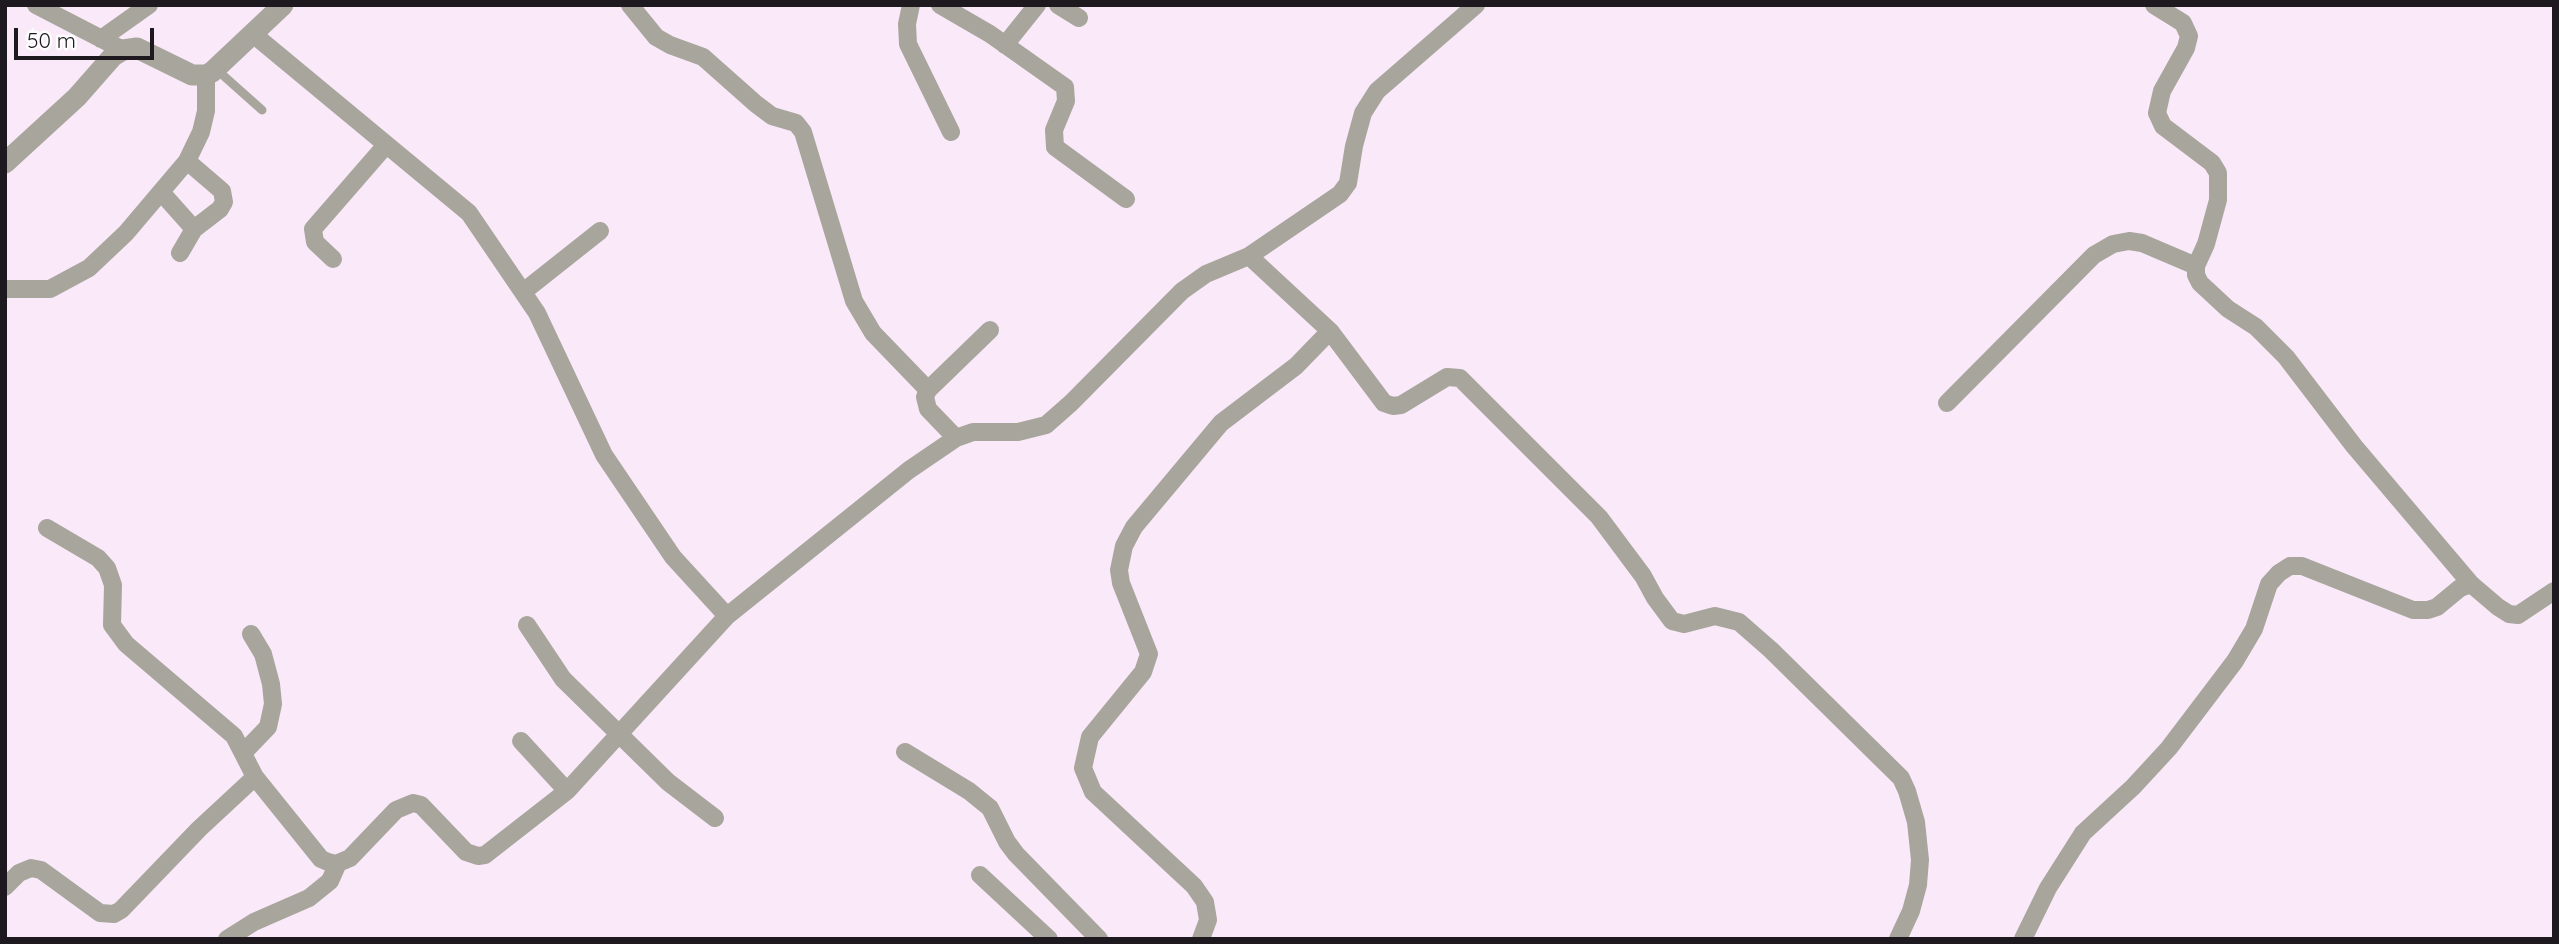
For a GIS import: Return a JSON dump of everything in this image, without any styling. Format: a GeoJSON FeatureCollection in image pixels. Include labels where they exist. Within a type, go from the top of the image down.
{"type":"FeatureCollection","features":[{"type":"Feature","properties":{"kind":"street"},"geometry":{"type":"LineString","coordinates":[[36,5],[123,50]]}},
{"type":"Feature","properties":{"kind":"street"},"geometry":{"type":"LineString","coordinates":[[101,38],[149,5]]}},
{"type":"Feature","properties":{"kind":"street"},"geometry":{"type":"LineString","coordinates":[[5,163],[77,97],[113,56],[123,50],[137,48],[192,75],[211,72],[283,5]]}},
{"type":"Feature","properties":{"kind":"street"},"geometry":{"type":"LineString","coordinates":[[630,5],[656,37],[703,57],[772,116],[796,123],[803,132],[854,301],[873,333],[928,390]]}},
{"type":"Feature","properties":{"kind":"street"},"geometry":{"type":"LineString","coordinates":[[911,5],[907,24],[908,44],[951,132]]}},
{"type":"Feature","properties":{"kind":"street"},"geometry":{"type":"LineString","coordinates":[[940,5],[1006,45],[1065,87],[1066,101],[1054,130],[1055,147],[1126,199]]}},
{"type":"Feature","properties":{"kind":"street"},"geometry":{"type":"LineString","coordinates":[[1006,45],[1037,5]]}},
{"type":"Feature","properties":{"kind":"street"},"geometry":{"type":"LineString","coordinates":[[1058,5],[1079,18]]}},
{"type":"Feature","properties":{"kind":"street"},"geometry":{"type":"LineString","coordinates":[[47,528],[98,558],[107,568],[113,585],[112,625],[126,644],[234,736],[255,777],[321,859],[338,863],[350,858],[396,810],[413,803],[421,805],[466,852],[485,855],[567,791],[727,616],[909,470],[956,438],[973,432],[1018,432],[1046,425],[1182,291],[1206,274],[1249,256],[1339,194],[1348,183],[1363,113],[1377,91],[1476,5]]}},
{"type":"Feature","properties":{"kind":"street"},"geometry":{"type":"LineString","coordinates":[[2154,5],[2183,23],[2189,36],[2186,48],[2162,91],[2157,113],[2163,126],[2212,163],[2218,173],[2218,200],[2206,244],[2196,266],[2200,283],[2228,309],[2256,327],[2286,357],[2354,446],[2471,584],[2498,607],[2509,614],[2518,615],[2554,591]]}},
{"type":"Feature","properties":{"kind":"street"},"geometry":{"type":"LineString","coordinates":[[253,34],[469,214],[537,313],[604,455],[673,556],[727,616]]}},
{"type":"Feature","properties":{"kind":"street"},"geometry":{"type":"LineString","coordinates":[[5,289],[50,289],[89,268],[126,233],[187,161],[204,122],[211,72]]}},
{"type":"Feature","properties":{"kind":"street"},"geometry":{"type":"LineString","coordinates":[[333,259],[315,242],[313,229],[386,145]]}},
{"type":"Feature","properties":{"kind":"street"},"geometry":{"type":"LineString","coordinates":[[180,253],[194,229],[220,209],[223,196],[222,191],[187,161]]}},
{"type":"Feature","properties":{"kind":"street"},"geometry":{"type":"LineString","coordinates":[[161,192],[194,229]]}},
{"type":"Feature","properties":{"kind":"street"},"geometry":{"type":"LineString","coordinates":[[523,292],[600,231]]}},
{"type":"Feature","properties":{"kind":"street"},"geometry":{"type":"LineString","coordinates":[[1947,403],[2094,255],[2129,241],[2142,243],[2196,266]]}},
{"type":"Feature","properties":{"kind":"street"},"geometry":{"type":"LineString","coordinates":[[1249,256],[1330,331],[1384,403],[1401,405],[1447,377],[1460,378],[1599,517],[1643,576],[1672,621],[1684,624],[1715,616],[1739,622],[1900,778],[1907,790],[1916,822],[1920,860],[1918,884],[1911,911],[1898,939]]}},
{"type":"Feature","properties":{"kind":"street"},"geometry":{"type":"LineString","coordinates":[[956,438],[928,409],[925,397],[928,390],[990,330]]}},
{"type":"Feature","properties":{"kind":"street"},"geometry":{"type":"LineString","coordinates":[[1201,939],[1208,920],[1205,902],[1194,886],[1093,792],[1083,768],[1090,737],[1143,672],[1149,654],[1121,583],[1119,570],[1124,546],[1134,527],[1221,423],[1296,366],[1330,331]]}},
{"type":"Feature","properties":{"kind":"street"},"geometry":{"type":"LineString","coordinates":[[2023,939],[2048,888],[2082,833],[2133,787],[2215,691],[2255,629],[2269,584],[2279,573],[2290,566],[2302,566],[2413,610],[2437,607],[2460,588],[2471,584]]}},
{"type":"Feature","properties":{"kind":"street"},"geometry":{"type":"LineString","coordinates":[[527,625],[563,679],[668,782],[715,818]]}},
{"type":"Feature","properties":{"kind":"street"},"geometry":{"type":"LineString","coordinates":[[244,752],[268,727],[273,704],[263,654],[251,635]]}},
{"type":"Feature","properties":{"kind":"street"},"geometry":{"type":"LineString","coordinates":[[521,741],[567,791]]}},
{"type":"Feature","properties":{"kind":"street"},"geometry":{"type":"LineString","coordinates":[[905,752],[969,791],[990,808],[1016,854],[1098,939]]}},
{"type":"Feature","properties":{"kind":"street"},"geometry":{"type":"LineString","coordinates":[[5,887],[19,873],[31,868],[41,870],[100,913],[114,914],[255,777]]}},
{"type":"Feature","properties":{"kind":"street"},"geometry":{"type":"LineString","coordinates":[[227,939],[254,922],[309,898],[330,881],[338,863]]}},
{"type":"Feature","properties":{"kind":"street"},"geometry":{"type":"LineString","coordinates":[[980,875],[1049,939]]}},
{"type":"Feature","properties":{"kind":"lane"},"geometry":{"type":"LineString","coordinates":[[211,72],[262,110]]}}]}
